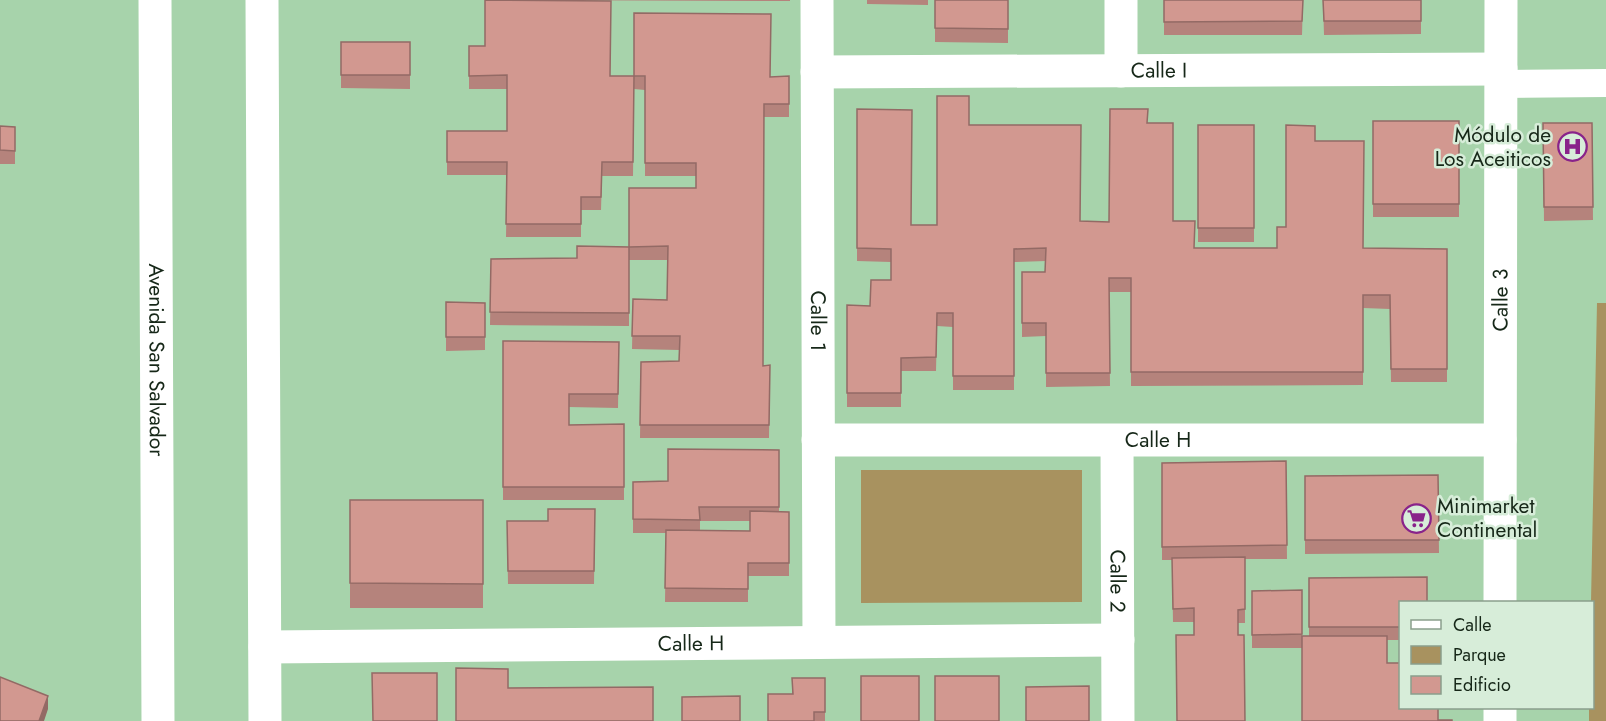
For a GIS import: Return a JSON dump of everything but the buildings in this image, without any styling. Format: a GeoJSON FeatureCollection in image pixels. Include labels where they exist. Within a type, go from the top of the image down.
{"type":"FeatureCollection","features":[{"type":"Feature","properties":{"kind":"street","name":"Avenida San Salvador"},"geometry":{"type":"LineString","coordinates":[[155,0],[158,721]]}},
{"type":"Feature","properties":{"kind":"street"},"geometry":{"type":"LineString","coordinates":[[262,0],[265,721]]}},
{"type":"Feature","properties":{"kind":"street","name":"Calle 1"},"geometry":{"type":"LineString","coordinates":[[817,0],[819,642]]}},
{"type":"Feature","properties":{"kind":"street"},"geometry":{"type":"LineString","coordinates":[[1121,0],[1121,71]]}},
{"type":"Feature","properties":{"kind":"street","name":"Calle 3"},"geometry":{"type":"LineString","coordinates":[[1500,601],[1501,0]]}},
{"type":"Feature","properties":{"kind":"street","name":"Calle I"},"geometry":{"type":"LineString","coordinates":[[818,72],[1121,71],[1501,77]]}},
{"type":"Feature","properties":{"kind":"street","name":"Calle H"},"geometry":{"type":"LineString","coordinates":[[818,440],[1500,440]]}},
{"type":"Feature","properties":{"kind":"street","name":"Calle 2"},"geometry":{"type":"LineString","coordinates":[[1117,441],[1118,721]]}},
{"type":"Feature","properties":{"kind":"street","name":"Calle H"},"geometry":{"type":"LineString","coordinates":[[265,647],[1118,639]]}},
{"type":"Feature","properties":{"kind":"lane"},"geometry":{"type":"LineString","coordinates":[[1501,77],[1606,83]]}},
{"type":"Feature","properties":{"kind":"green space"},"geometry":{"type":"Polygon","coordinates":[[[1597,303],[1606,303],[1606,721],[1589,721],[1589,709],[1594,709],[1594,601],[1591,601],[1597,303]]]}},
{"type":"Feature","properties":{"kind":"green space"},"geometry":{"type":"Polygon","coordinates":[[[861,470],[1082,470],[1082,602],[861,603],[861,470]]]}},
{"type":"Feature","properties":{"kind":"place","name":"Módulo de Los Aceiticos"},"geometry":{"type":"Point","coordinates":[1572,147]}},
{"type":"Feature","properties":{"kind":"place","name":"Minimarket Continental"},"geometry":{"type":"Point","coordinates":[1416,518]}}]}
